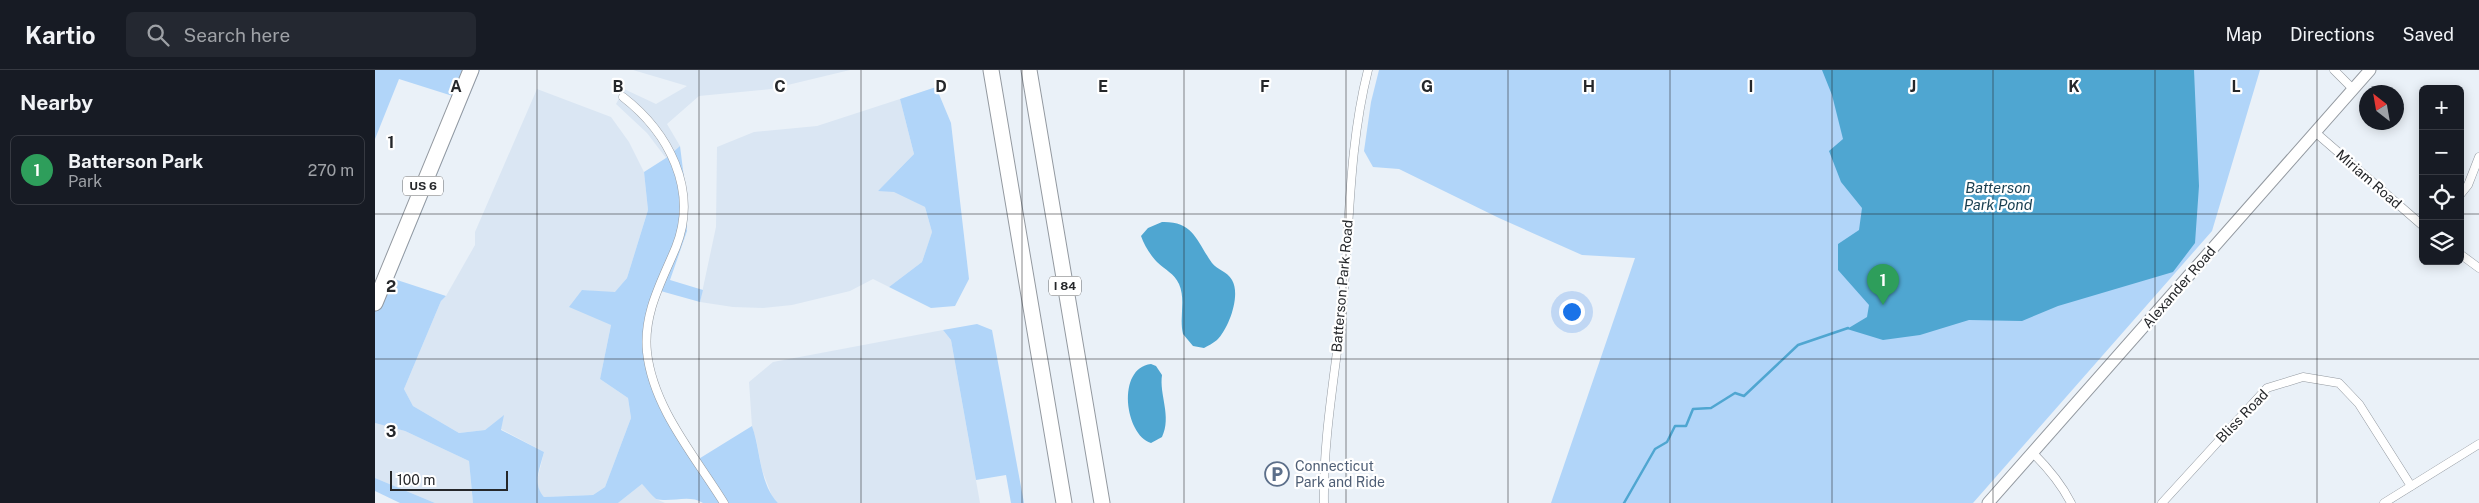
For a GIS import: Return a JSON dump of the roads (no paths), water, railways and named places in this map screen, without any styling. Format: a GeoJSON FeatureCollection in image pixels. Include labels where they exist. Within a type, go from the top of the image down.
{"type":"FeatureCollection","features":[{"type":"Feature","properties":{"kind":"highway","name":"US 6"},"geometry":{"type":"LineString","coordinates":[[375,302],[471,70]]}},
{"type":"Feature","properties":{"kind":"highway","name":"I 84"},"geometry":{"type":"LineString","coordinates":[[991,70],[1064,503]]}},
{"type":"Feature","properties":{"kind":"highway","name":"I 84"},"geometry":{"type":"LineString","coordinates":[[1029,70],[1102,503]]}},
{"type":"Feature","properties":{"kind":"street","name":"Batterson Park Road"},"geometry":{"type":"LineString","coordinates":[[1323,503],[1326,435],[1342,311],[1353,146],[1368,70]]}},
{"type":"Feature","properties":{"kind":"street"},"geometry":{"type":"LineString","coordinates":[[2334,70],[2353,88]]}},
{"type":"Feature","properties":{"kind":"street","name":"Alexander Road"},"geometry":{"type":"LineString","coordinates":[[1988,503],[2370,70]]}},
{"type":"Feature","properties":{"kind":"street"},"geometry":{"type":"LineString","coordinates":[[623,97],[640,111],[661,135],[674,158],[682,193],[681,230],[657,290],[647,326],[647,350],[651,376],[667,413],[724,503]]}},
{"type":"Feature","properties":{"kind":"street","name":"Miriam Road"},"geometry":{"type":"LineString","coordinates":[[2315,132],[2419,223]]}},
{"type":"Feature","properties":{"kind":"street"},"geometry":{"type":"LineString","coordinates":[[2464,190],[2468,185],[2479,157]]}},
{"type":"Feature","properties":{"kind":"street"},"geometry":{"type":"LineString","coordinates":[[2464,257],[2479,268]]}},
{"type":"Feature","properties":{"kind":"street","name":"Bliss Road"},"geometry":{"type":"LineString","coordinates":[[2162,503],[2267,388],[2303,377],[2339,383],[2359,404],[2411,486]]}},
{"type":"Feature","properties":{"kind":"street"},"geometry":{"type":"LineString","coordinates":[[2385,503],[2479,444]]}},
{"type":"Feature","properties":{"kind":"street"},"geometry":{"type":"LineString","coordinates":[[2033,453],[2055,476],[2071,503]]}},
{"type":"Feature","properties":{"kind":"water","name":"Batterson Park Pond"},"geometry":{"type":"Polygon","coordinates":[[[1822,70],[2194,70],[2199,186],[2195,243],[2173,272],[2058,306],[2022,321],[1969,320],[1920,335],[1883,340],[1847,329],[1867,317],[1869,305],[1838,270],[1838,244],[1859,230],[1862,208],[1841,182],[1829,151],[1843,139],[1832,95],[1822,70]]]}},
{"type":"Feature","properties":{"kind":"water"},"geometry":{"type":"Polygon","coordinates":[[[1162,222],[1181,225],[1188,229],[1212,263],[1230,277],[1234,286],[1234,302],[1226,328],[1217,340],[1204,348],[1193,346],[1183,334],[1182,296],[1179,284],[1172,274],[1152,257],[1141,236],[1148,228],[1162,222]]]}},
{"type":"Feature","properties":{"kind":"water"},"geometry":{"type":"Polygon","coordinates":[[[1151,364],[1156,366],[1162,375],[1166,421],[1162,437],[1151,443],[1142,437],[1135,428],[1130,416],[1128,402],[1129,389],[1133,377],[1140,368],[1151,364]]]}},
{"type":"Feature","properties":{"kind":"waterway"},"geometry":{"type":"LineString","coordinates":[[1624,503],[1655,449],[1667,442],[1675,426],[1686,426],[1693,409],[1711,408],[1735,393],[1744,396],[1798,345],[1848,328]]}},
{"type":"Feature","properties":{"kind":"place","name":"Batterson Park"},"geometry":{"type":"Point","coordinates":[1883,305]}},
{"type":"Feature","properties":{"kind":"place","name":"Connecticut Park and Ride"},"geometry":{"type":"Point","coordinates":[1277,474]}}]}
